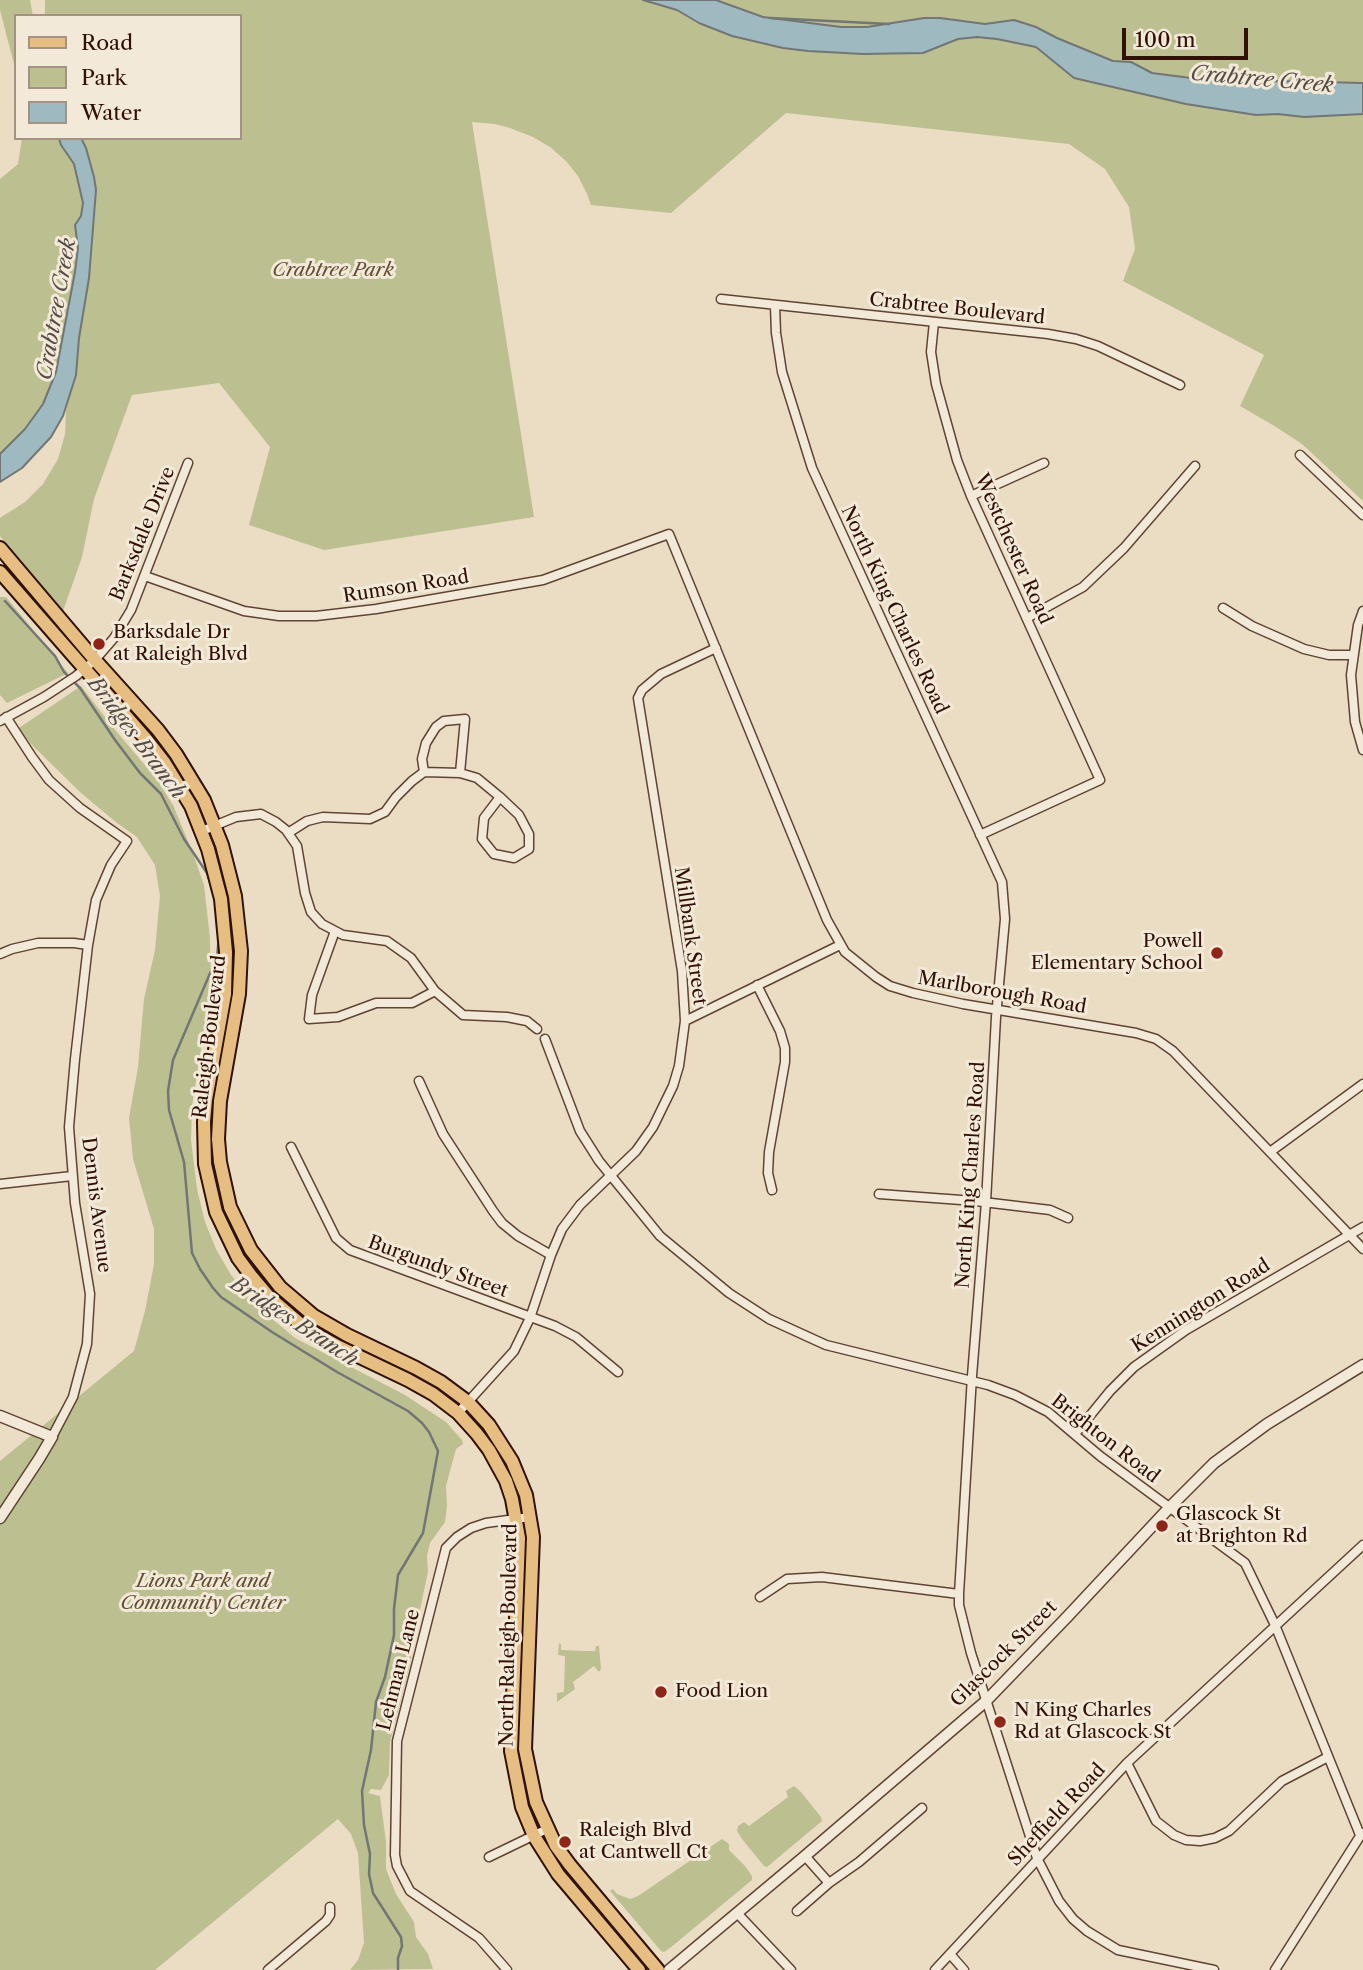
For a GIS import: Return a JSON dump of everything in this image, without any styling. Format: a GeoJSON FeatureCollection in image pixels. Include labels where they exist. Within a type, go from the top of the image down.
{"type":"FeatureCollection","features":[{"type":"Feature","properties":{"kind":"main road","name":"Raleigh Boulevard"},"geometry":{"type":"LineString","coordinates":[[0,548],[176,754],[204,800],[222,845],[235,896],[241,951],[239,994],[220,1101],[218,1139],[224,1184],[240,1231],[264,1269],[280,1287],[314,1316],[441,1382],[468,1402]]}},
{"type":"Feature","properties":{"kind":"main road","name":"Raleigh Boulevard"},"geometry":{"type":"LineString","coordinates":[[0,572],[164,762],[186,796],[202,831],[221,899],[226,952],[225,994],[206,1100],[204,1152],[209,1188],[227,1237],[252,1277],[269,1297],[305,1328],[408,1380],[458,1413]]}},
{"type":"Feature","properties":{"kind":"main road","name":"North Raleigh Boulevard"},"geometry":{"type":"LineString","coordinates":[[468,1402],[489,1425],[512,1461],[526,1495],[530,1517],[533,1537],[526,1749],[536,1802],[547,1829],[570,1866],[658,1970]]}},
{"type":"Feature","properties":{"kind":"main road","name":"North Raleigh Boulevard"},"geometry":{"type":"LineString","coordinates":[[458,1413],[477,1434],[499,1467],[512,1499],[516,1519],[519,1538],[511,1751],[522,1807],[543,1853],[558,1874],[639,1970]]}},
{"type":"Feature","properties":{"kind":"street","name":"Crabtree Boulevard"},"geometry":{"type":"LineString","coordinates":[[721,299],[1076,339],[1098,346],[1180,385]]}},
{"type":"Feature","properties":{"kind":"street","name":"North King Charles Road"},"geometry":{"type":"LineString","coordinates":[[775,306],[782,372],[812,468],[1002,882],[1005,919],[959,1594],[959,1605],[971,1653],[1037,1858],[1059,1901],[1073,1919],[1105,1944],[1118,1950],[1214,1970]]}},
{"type":"Feature","properties":{"kind":"street","name":"Westchester Road"},"geometry":{"type":"LineString","coordinates":[[934,322],[931,352],[936,384],[957,460],[1100,780],[980,835]]}},
{"type":"Feature","properties":{"kind":"street"},"geometry":{"type":"LineString","coordinates":[[1300,455],[1363,515]]}},
{"type":"Feature","properties":{"kind":"street","name":"Barksdale Drive"},"geometry":{"type":"LineString","coordinates":[[3,719],[44,697],[84,670],[114,638],[131,610],[188,463]]}},
{"type":"Feature","properties":{"kind":"street"},"geometry":{"type":"LineString","coordinates":[[971,496],[1044,463]]}},
{"type":"Feature","properties":{"kind":"street"},"geometry":{"type":"LineString","coordinates":[[1027,618],[1083,587],[1124,548],[1195,466]]}},
{"type":"Feature","properties":{"kind":"street","name":"Rumson Road"},"geometry":{"type":"LineString","coordinates":[[145,576],[244,611],[279,616],[316,616],[376,609],[543,580],[669,534]]}},
{"type":"Feature","properties":{"kind":"street","name":"Marlborough Road"},"geometry":{"type":"LineString","coordinates":[[669,534],[839,945],[863,968],[890,986],[926,996],[1157,1039],[1172,1051],[1363,1249]]}},
{"type":"Feature","properties":{"kind":"street"},"geometry":{"type":"LineString","coordinates":[[1223,608],[1252,626],[1304,649],[1329,655],[1353,655]]}},
{"type":"Feature","properties":{"kind":"street"},"geometry":{"type":"LineString","coordinates":[[1363,611],[1358,625],[1351,675],[1355,722],[1363,750]]}},
{"type":"Feature","properties":{"kind":"street","name":"Millbank Street"},"geometry":{"type":"LineString","coordinates":[[458,1413],[514,1351],[530,1318],[562,1229],[580,1205],[636,1151],[653,1127],[679,1066],[685,1021],[682,971],[638,698],[642,690],[661,674],[716,648]]}},
{"type":"Feature","properties":{"kind":"street","name":"Dennis Avenue"},"geometry":{"type":"LineString","coordinates":[[0,1517],[39,1459],[73,1397],[87,1344],[90,1294],[72,1176],[69,1127],[88,945],[96,900],[111,865],[127,841],[80,808],[49,780],[3,719]]}},
{"type":"Feature","properties":{"kind":"street"},"geometry":{"type":"LineString","coordinates":[[424,772],[422,760],[426,743],[436,727],[444,721],[465,719],[460,773]]}},
{"type":"Feature","properties":{"kind":"street"},"geometry":{"type":"LineString","coordinates":[[288,833],[307,821],[323,817],[370,819],[385,812],[396,797],[424,772],[460,773],[477,778],[500,797],[519,815],[529,834],[529,849],[514,858],[494,854],[482,839],[484,818],[500,797]]}},
{"type":"Feature","properties":{"kind":"street"},"geometry":{"type":"LineString","coordinates":[[202,831],[236,817],[261,814],[276,822],[297,846],[311,912],[322,924],[343,935],[387,941],[411,958],[435,991],[463,1015],[507,1017],[527,1021],[537,1029]]}},
{"type":"Feature","properties":{"kind":"street"},"geometry":{"type":"LineString","coordinates":[[335,931],[312,995],[309,1019],[338,1017],[376,1003],[412,1003],[435,991]]}},
{"type":"Feature","properties":{"kind":"street"},"geometry":{"type":"LineString","coordinates":[[0,954],[38,943],[88,945]]}},
{"type":"Feature","properties":{"kind":"street"},"geometry":{"type":"LineString","coordinates":[[685,1021],[839,945]]}},
{"type":"Feature","properties":{"kind":"street"},"geometry":{"type":"LineString","coordinates":[[757,985],[780,1031],[785,1048],[785,1062],[769,1153],[768,1173],[772,1190]]}},
{"type":"Feature","properties":{"kind":"street","name":"Brighton Road"},"geometry":{"type":"LineString","coordinates":[[545,1039],[580,1131],[599,1161],[660,1236],[729,1293],[769,1319],[826,1345],[988,1385],[1037,1406],[1245,1563],[1275,1625],[1362,1833],[1275,1970]]}},
{"type":"Feature","properties":{"kind":"street"},"geometry":{"type":"LineString","coordinates":[[419,1081],[443,1134],[502,1223],[518,1236],[551,1255]]}},
{"type":"Feature","properties":{"kind":"street"},"geometry":{"type":"LineString","coordinates":[[1270,1152],[1363,1084]]}},
{"type":"Feature","properties":{"kind":"street","name":"Burgundy Street"},"geometry":{"type":"LineString","coordinates":[[291,1147],[336,1238],[349,1250],[555,1326],[576,1337],[618,1372]]}},
{"type":"Feature","properties":{"kind":"street"},"geometry":{"type":"LineString","coordinates":[[0,1184],[72,1176]]}},
{"type":"Feature","properties":{"kind":"street"},"geometry":{"type":"LineString","coordinates":[[879,1194],[986,1202],[1050,1210],[1068,1217]]}},
{"type":"Feature","properties":{"kind":"street","name":"Kennington Road"},"geometry":{"type":"LineString","coordinates":[[1075,1434],[1110,1391],[1134,1367],[1186,1330],[1363,1227]]}},
{"type":"Feature","properties":{"kind":"street","name":"Glascock Street"},"geometry":{"type":"LineString","coordinates":[[669,1970],[986,1701],[1214,1463],[1267,1424],[1363,1365]]}},
{"type":"Feature","properties":{"kind":"street"},"geometry":{"type":"LineString","coordinates":[[0,1416],[52,1437]]}},
{"type":"Feature","properties":{"kind":"street","name":"Lehman Lane"},"geometry":{"type":"LineString","coordinates":[[507,1970],[479,1938],[410,1891],[397,1866],[397,1741],[446,1548],[471,1528],[486,1523],[530,1517]]}},
{"type":"Feature","properties":{"kind":"street","name":"Sheffield Road"},"geometry":{"type":"LineString","coordinates":[[935,1970],[1127,1763],[1363,1545]]}},
{"type":"Feature","properties":{"kind":"street"},"geometry":{"type":"LineString","coordinates":[[760,1597],[788,1579],[822,1577],[959,1594]]}},
{"type":"Feature","properties":{"kind":"street"},"geometry":{"type":"LineString","coordinates":[[1127,1763],[1156,1821],[1174,1835],[1186,1840],[1200,1841],[1229,1831],[1282,1781],[1328,1757]]}},
{"type":"Feature","properties":{"kind":"street"},"geometry":{"type":"LineString","coordinates":[[797,1911],[922,1808]]}},
{"type":"Feature","properties":{"kind":"street"},"geometry":{"type":"LineString","coordinates":[[489,1857],[547,1829]]}},
{"type":"Feature","properties":{"kind":"street"},"geometry":{"type":"LineString","coordinates":[[805,1856],[829,1884]]}},
{"type":"Feature","properties":{"kind":"street"},"geometry":{"type":"LineString","coordinates":[[268,1970],[326,1921],[330,1907]]}},
{"type":"Feature","properties":{"kind":"street"},"geometry":{"type":"LineString","coordinates":[[737,1913],[791,1970]]}},
{"type":"Feature","properties":{"kind":"street"},"geometry":{"type":"LineString","coordinates":[[950,1954],[964,1970]]}},
{"type":"Feature","properties":{"kind":"green space"},"geometry":{"type":"Polygon","coordinates":[[[0,0],[30,0],[33,14],[14,14],[14,64],[0,10],[0,0]]]}},
{"type":"Feature","properties":{"kind":"green space","name":"Crabtree Park"},"geometry":{"type":"Polygon","coordinates":[[[45,0],[665,0],[726,24],[916,29],[1019,41],[1133,76],[1363,98],[1363,501],[1302,444],[1240,406],[1264,355],[1123,281],[1135,249],[1129,207],[1105,169],[1069,144],[786,113],[671,213],[591,205],[578,176],[550,147],[510,128],[472,122],[534,517],[324,550],[249,525],[270,447],[219,383],[132,395],[94,499],[82,557],[63,611],[0,536],[0,518],[25,502],[43,484],[58,459],[65,434],[66,411],[73,381],[95,212],[92,197],[78,183],[83,203],[81,216],[75,225],[78,248],[56,372],[43,404],[25,429],[0,454],[0,179],[18,164],[22,140],[242,140],[242,14],[45,14],[45,0]]]}},
{"type":"Feature","properties":{"kind":"green space"},"geometry":{"type":"Polygon","coordinates":[[[716,0],[1363,0],[1363,83],[1222,82],[1152,73],[1131,62],[1113,61],[1014,20],[985,24],[924,18],[867,27],[841,27],[763,17],[716,0]]]}},
{"type":"Feature","properties":{"kind":"green space"},"geometry":{"type":"Polygon","coordinates":[[[0,597],[6,597],[68,673],[7,703],[0,695],[0,597]]]}},
{"type":"Feature","properties":{"kind":"green space","name":"Lions Park and Community Center"},"geometry":{"type":"Polygon","coordinates":[[[81,686],[156,778],[173,805],[204,885],[210,938],[211,986],[192,1106],[191,1140],[197,1189],[205,1222],[216,1249],[231,1275],[258,1307],[295,1338],[405,1395],[446,1422],[462,1440],[463,1444],[456,1449],[446,1486],[445,1522],[430,1543],[427,1556],[428,1572],[409,1668],[390,1742],[389,1775],[381,1790],[371,1789],[368,1793],[380,1796],[386,1842],[386,1869],[396,1894],[414,1922],[416,1937],[428,1954],[433,1969],[350,1970],[358,1960],[364,1943],[358,1853],[351,1834],[338,1819],[155,1970],[0,1970],[0,1461],[134,1351],[154,1264],[154,1229],[133,1159],[129,1118],[138,1067],[144,999],[155,950],[160,896],[155,865],[137,837],[81,793],[30,743],[19,728],[81,686]]]}},
{"type":"Feature","properties":{"kind":"green space"},"geometry":{"type":"Polygon","coordinates":[[[559,1643],[561,1650],[595,1651],[596,1646],[599,1646],[601,1669],[599,1672],[594,1666],[573,1682],[575,1689],[557,1702],[557,1693],[564,1692],[565,1656],[558,1655],[559,1643]]]}},
{"type":"Feature","properties":{"kind":"green space"},"geometry":{"type":"Polygon","coordinates":[[[794,1786],[822,1821],[767,1867],[764,1866],[742,1839],[737,1831],[738,1826],[744,1822],[749,1826],[788,1797],[786,1791],[794,1786]]]}},
{"type":"Feature","properties":{"kind":"green space"},"geometry":{"type":"Polygon","coordinates":[[[722,1839],[729,1844],[729,1850],[745,1866],[752,1880],[670,1948],[661,1951],[610,1891],[613,1889],[617,1894],[630,1899],[638,1896],[722,1839]]]}},
{"type":"Feature","properties":{"kind":"water"},"geometry":{"type":"Polygon","coordinates":[[[643,0],[716,0],[763,17],[841,27],[867,27],[924,18],[985,24],[1014,20],[1113,61],[1131,62],[1152,73],[1222,82],[1363,83],[1363,114],[1304,117],[1256,115],[1186,104],[1074,78],[1036,47],[997,39],[958,39],[923,53],[863,54],[783,48],[732,36],[699,23],[677,10],[643,0]]]}},
{"type":"Feature","properties":{"kind":"water"},"geometry":{"type":"Polygon","coordinates":[[[60,140],[82,140],[96,190],[89,278],[76,375],[63,416],[51,437],[22,468],[0,482],[0,454],[25,429],[43,404],[56,372],[75,272],[78,248],[75,225],[81,216],[83,203],[74,164],[60,140]]]}},
{"type":"Feature","properties":{"kind":"waterway","name":"Crabtree Creek"},"geometry":{"type":"LineString","coordinates":[[770,18],[889,24]]}},
{"type":"Feature","properties":{"kind":"waterway","name":"Bridges Branch"},"geometry":{"type":"LineString","coordinates":[[5,601],[55,656],[64,672],[80,688],[140,773],[161,794],[184,839],[207,873],[211,885]]}},
{"type":"Feature","properties":{"kind":"waterway","name":"Bridges Branch"},"geometry":{"type":"LineString","coordinates":[[219,936],[217,957],[173,1060],[168,1091],[169,1110],[184,1162],[192,1253],[200,1269],[221,1297],[337,1372],[408,1411],[429,1432],[438,1451],[423,1533],[398,1575],[394,1635],[385,1677],[376,1702],[371,1750],[362,1791],[364,1825],[370,1854],[369,1874],[373,1893],[401,1937],[398,1970]]}},
{"type":"Feature","properties":{"kind":"place","name":"Barksdale Dr at Raleigh Blvd"},"geometry":{"type":"Point","coordinates":[99,644]}},
{"type":"Feature","properties":{"kind":"place","name":"Powell Elementary School"},"geometry":{"type":"Point","coordinates":[1217,953]}},
{"type":"Feature","properties":{"kind":"place","name":"Glascock St at Brighton Rd"},"geometry":{"type":"Point","coordinates":[1162,1526]}},
{"type":"Feature","properties":{"kind":"place","name":"Food Lion"},"geometry":{"type":"Point","coordinates":[661,1692]}},
{"type":"Feature","properties":{"kind":"place","name":"N King Charles Rd at Glascock St"},"geometry":{"type":"Point","coordinates":[1000,1722]}},
{"type":"Feature","properties":{"kind":"place","name":"Raleigh Blvd at Cantwell Ct"},"geometry":{"type":"Point","coordinates":[565,1842]}}]}
